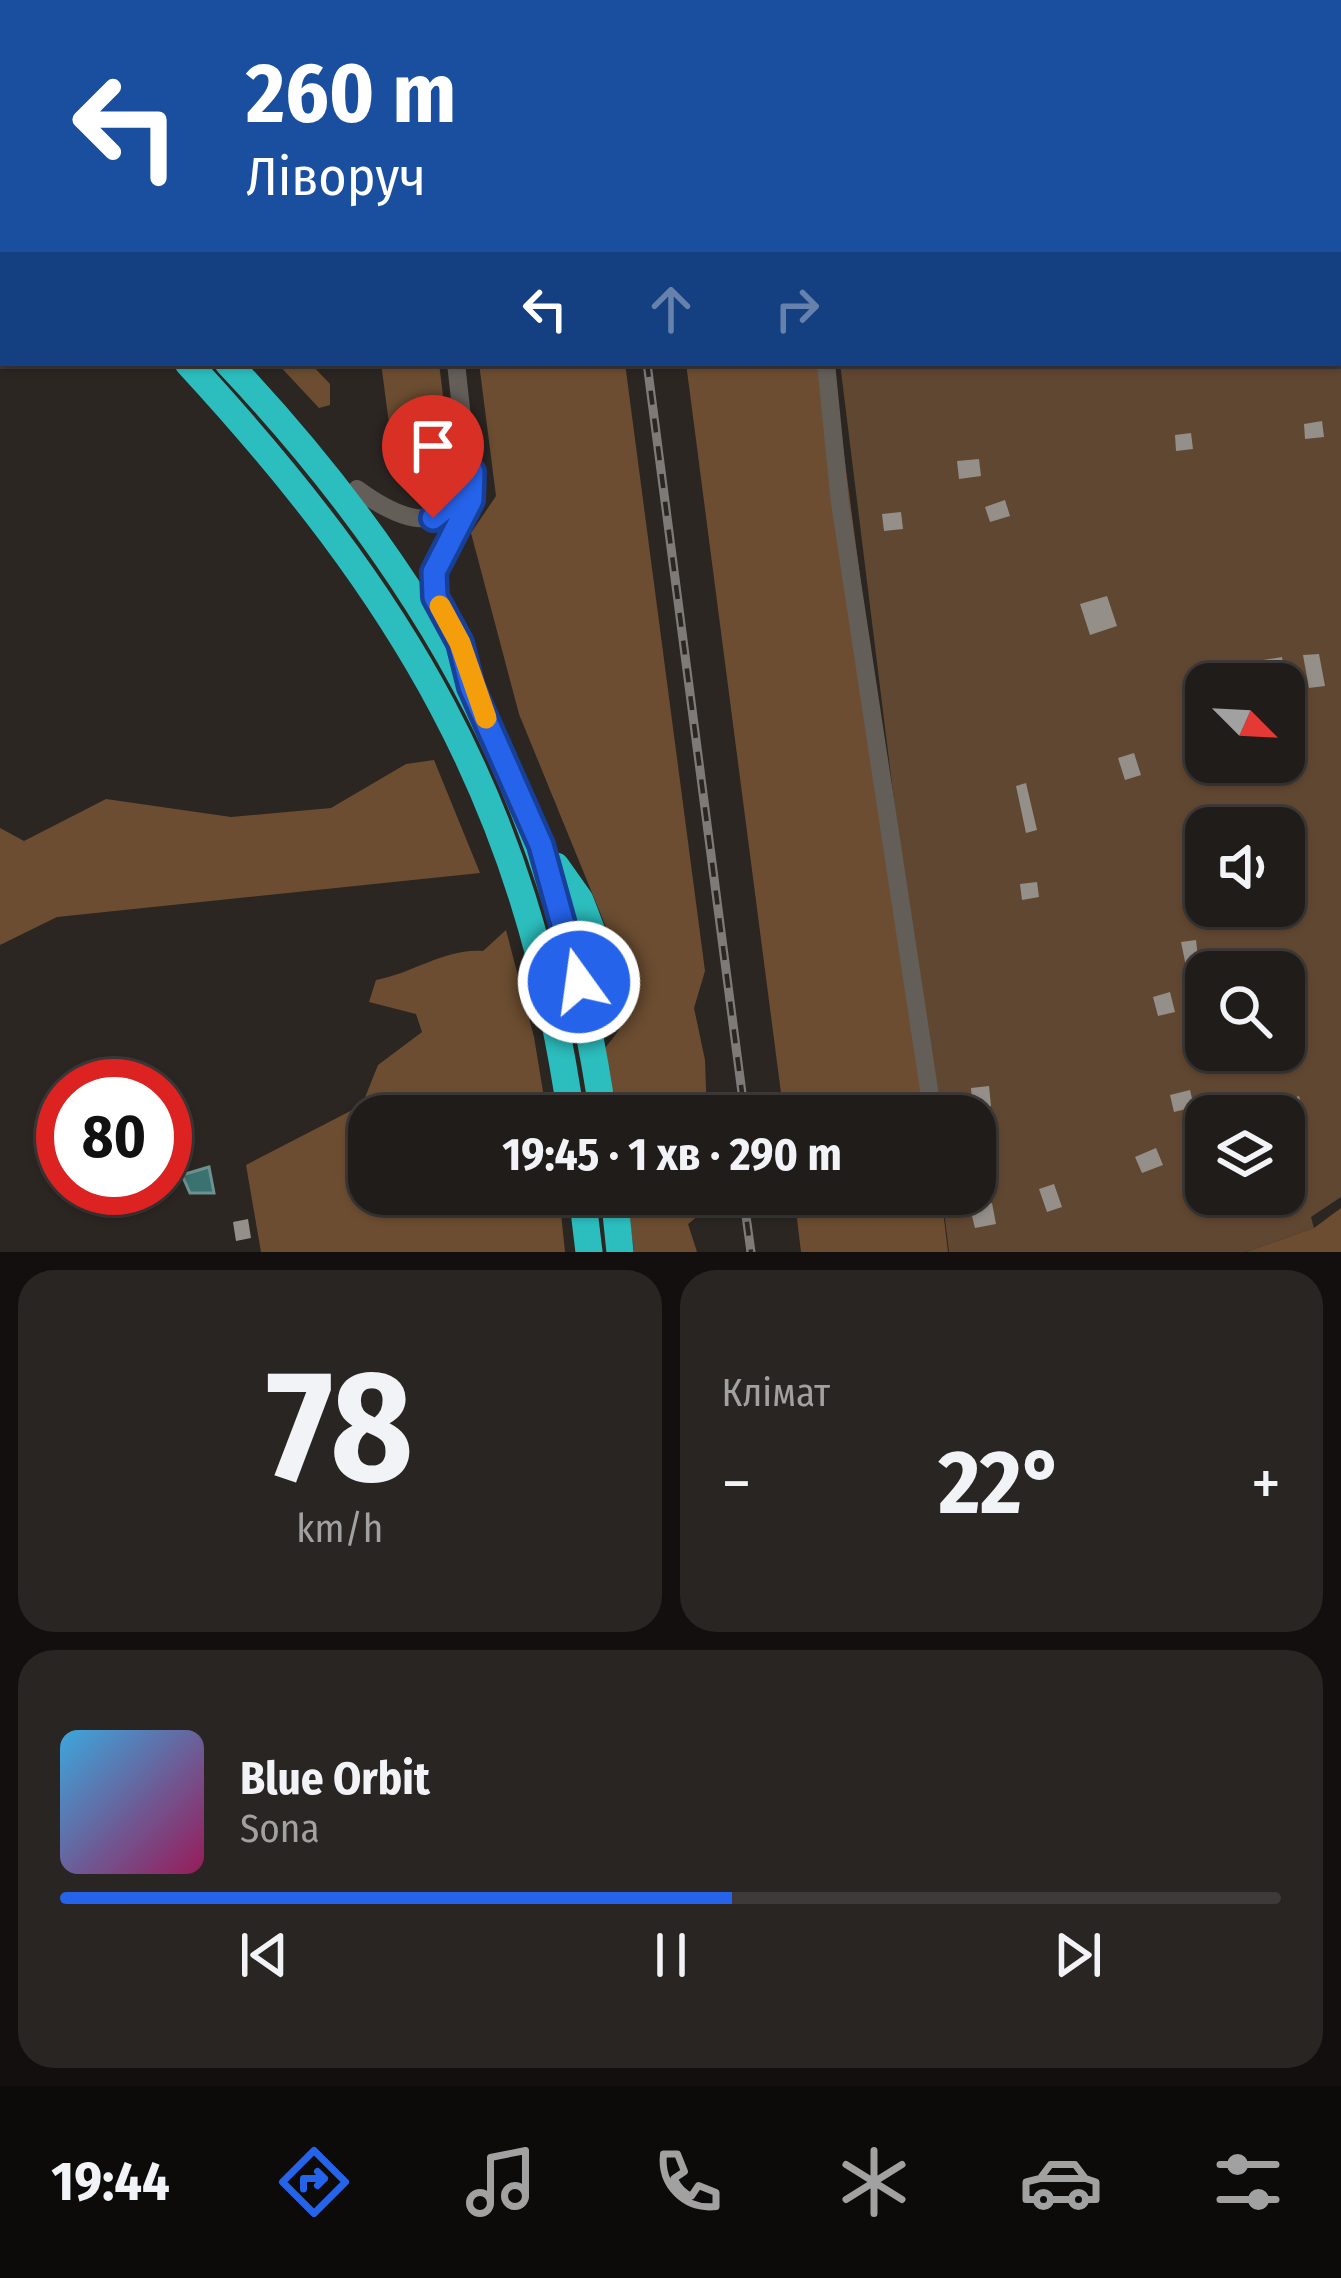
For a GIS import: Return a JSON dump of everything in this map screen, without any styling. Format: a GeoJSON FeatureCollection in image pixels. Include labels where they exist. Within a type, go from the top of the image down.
{"type":"FeatureCollection","features":[{"type":"Feature","properties":{"kind":"highway"},"geometry":{"type":"LineString","coordinates":[[191,366],[329,525],[404,636],[486,793],[566,1014],[590,1026]]}},
{"type":"Feature","properties":{"kind":"highway"},"geometry":{"type":"LineString","coordinates":[[231,366],[347,496],[416,594],[471,687],[541,845],[580,900],[614,978],[619,999],[611,1016],[590,1026]]}},
{"type":"Feature","properties":{"kind":"highway"},"geometry":{"type":"LineString","coordinates":[[274,412],[326,450],[357,488],[435,597],[460,643],[471,687]]}},
{"type":"Feature","properties":{"kind":"highway"},"geometry":{"type":"LineString","coordinates":[[531,925],[568,1095]]}},
{"type":"Feature","properties":{"kind":"highway"},"geometry":{"type":"LineString","coordinates":[[590,1026],[600,1095]]}},
{"type":"Feature","properties":{"kind":"highway"},"geometry":{"type":"LineString","coordinates":[[585,1215],[589,1252]]}},
{"type":"Feature","properties":{"kind":"highway"},"geometry":{"type":"LineString","coordinates":[[616,1215],[620,1252]]}},
{"type":"Feature","properties":{"kind":"street"},"geometry":{"type":"LineString","coordinates":[[435,597],[434,572],[471,500],[472,472],[456,366]]}},
{"type":"Feature","properties":{"kind":"street"},"geometry":{"type":"LineString","coordinates":[[826,366],[840,503],[868,657],[931,1095]]}},
{"type":"Feature","properties":{"kind":"street"},"geometry":{"type":"LineString","coordinates":[[357,488],[400,518],[433,518],[463,494],[472,472]]}},
{"type":"Feature","properties":{"kind":"shaded area"},"geometry":{"type":"Polygon","coordinates":[[[280,366],[313,366],[330,384],[330,405],[319,408],[280,366]]]}},
{"type":"Feature","properties":{"kind":"shaded area"},"geometry":{"type":"Polygon","coordinates":[[[381,366],[439,366],[448,436],[392,446],[381,366]]]}},
{"type":"Feature","properties":{"kind":"shaded area"},"geometry":{"type":"Polygon","coordinates":[[[479,366],[625,366],[705,971],[694,1008],[705,1060],[706,1095],[612,1095],[605,1048],[627,1015],[626,976],[519,714],[471,533],[496,496],[479,366]]]}},
{"type":"Feature","properties":{"kind":"shaded area"},"geometry":{"type":"Polygon","coordinates":[[[686,366],[832,366],[928,1095],[781,1095],[686,366]]]}},
{"type":"Feature","properties":{"kind":"shaded area"},"geometry":{"type":"Polygon","coordinates":[[[840,366],[1341,366],[1341,1197],[1311,1217],[1314,1228],[1246,1252],[949,1252],[945,1215],[996,1215],[996,1095],[930,1095],[840,366]]]}},
{"type":"Feature","properties":{"kind":"shaded area"},"geometry":{"type":"Polygon","coordinates":[[[434,760],[480,873],[57,917],[0,945],[0,828],[24,841],[106,799],[231,817],[331,808],[406,764],[434,760]]]}},
{"type":"Feature","properties":{"kind":"shaded area"},"geometry":{"type":"Polygon","coordinates":[[[506,930],[544,1095],[366,1095],[378,1065],[422,1032],[416,1014],[369,1002],[376,980],[456,953],[483,951],[506,930]]]}},
{"type":"Feature","properties":{"kind":"shaded area"},"geometry":{"type":"Polygon","coordinates":[[[348,1112],[348,1215],[561,1215],[565,1252],[261,1252],[246,1165],[348,1112]]]}},
{"type":"Feature","properties":{"kind":"shaded area"},"geometry":{"type":"Polygon","coordinates":[[[1341,1208],[1341,1252],[1246,1252],[1314,1228],[1341,1208]]]}},
{"type":"Feature","properties":{"kind":"shaded area"},"geometry":{"type":"Polygon","coordinates":[[[629,1215],[699,1215],[688,1224],[697,1252],[634,1252],[629,1215]]]}},
{"type":"Feature","properties":{"kind":"shaded area"},"geometry":{"type":"Polygon","coordinates":[[[797,1215],[944,1215],[948,1252],[801,1252],[797,1215]]]}},
{"type":"Feature","properties":{"kind":"water"},"geometry":{"type":"Polygon","coordinates":[[[209,1167],[214,1193],[192,1193],[192,1172],[209,1167]]]}},
{"type":"Feature","properties":{"kind":"building"},"geometry":{"type":"Polygon","coordinates":[[[1322,421],[1324,437],[1305,439],[1304,424],[1322,421]]]}},
{"type":"Feature","properties":{"kind":"building"},"geometry":{"type":"Polygon","coordinates":[[[1191,433],[1193,449],[1176,451],[1175,435],[1191,433]]]}},
{"type":"Feature","properties":{"kind":"building"},"geometry":{"type":"Polygon","coordinates":[[[979,459],[981,476],[959,479],[957,461],[979,459]]]}},
{"type":"Feature","properties":{"kind":"building"},"geometry":{"type":"Polygon","coordinates":[[[1005,500],[1010,516],[990,522],[985,507],[1005,500]]]}},
{"type":"Feature","properties":{"kind":"building"},"geometry":{"type":"Polygon","coordinates":[[[901,512],[903,529],[884,531],[882,514],[901,512]]]}},
{"type":"Feature","properties":{"kind":"building"},"geometry":{"type":"Polygon","coordinates":[[[1107,596],[1117,626],[1090,635],[1080,604],[1107,596]]]}},
{"type":"Feature","properties":{"kind":"building"},"geometry":{"type":"Polygon","coordinates":[[[1319,654],[1325,686],[1309,688],[1303,655],[1319,654]]]}},
{"type":"Feature","properties":{"kind":"building"},"geometry":{"type":"Polygon","coordinates":[[[1134,753],[1141,775],[1125,780],[1118,758],[1134,753]]]}},
{"type":"Feature","properties":{"kind":"building"},"geometry":{"type":"Polygon","coordinates":[[[1026,783],[1037,830],[1026,833],[1016,786],[1026,783]]]}},
{"type":"Feature","properties":{"kind":"building"},"geometry":{"type":"Polygon","coordinates":[[[1037,882],[1039,897],[1022,900],[1020,884],[1037,882]]]}},
{"type":"Feature","properties":{"kind":"building"},"geometry":{"type":"Polygon","coordinates":[[[1196,940],[1197,951],[1185,951],[1185,961],[1181,942],[1196,940]]]}},
{"type":"Feature","properties":{"kind":"building"},"geometry":{"type":"Polygon","coordinates":[[[1170,992],[1175,1012],[1158,1016],[1153,997],[1170,992]]]}},
{"type":"Feature","properties":{"kind":"building"},"geometry":{"type":"Polygon","coordinates":[[[989,1086],[990,1095],[972,1095],[971,1088],[989,1086]]]}},
{"type":"Feature","properties":{"kind":"building"},"geometry":{"type":"Polygon","coordinates":[[[1190,1090],[1191,1095],[1185,1095],[1185,1109],[1174,1112],[1170,1095],[1190,1090]]]}},
{"type":"Feature","properties":{"kind":"building"},"geometry":{"type":"Polygon","coordinates":[[[1156,1148],[1163,1165],[1142,1173],[1135,1157],[1156,1148]]]}},
{"type":"Feature","properties":{"kind":"building"},"geometry":{"type":"Polygon","coordinates":[[[1054,1184],[1062,1207],[1047,1212],[1039,1189],[1054,1184]]]}},
{"type":"Feature","properties":{"kind":"building"},"geometry":{"type":"Polygon","coordinates":[[[972,1215],[994,1215],[996,1224],[975,1228],[972,1215]]]}},
{"type":"Feature","properties":{"kind":"building"},"geometry":{"type":"Polygon","coordinates":[[[248,1219],[251,1238],[236,1241],[233,1222],[248,1219]]]}},
{"type":"Feature","properties":{"kind":"railway"},"geometry":{"type":"LineString","coordinates":[[647,366],[742,1095]]}},
{"type":"Feature","properties":{"kind":"railway"},"geometry":{"type":"LineString","coordinates":[[746,1215],[751,1252]]}},
{"type":"Feature","properties":{"kind":"slow traffic"},"geometry":{"type":"LineString","coordinates":[[440,606],[460,643],[471,687],[486,718]]}},
{"type":"Feature","properties":{"kind":"route"},"geometry":{"type":"LineString","coordinates":[[433,518],[463,494],[472,472],[471,500],[434,572],[435,597],[460,643],[471,687],[541,845],[579,982]]}}]}
